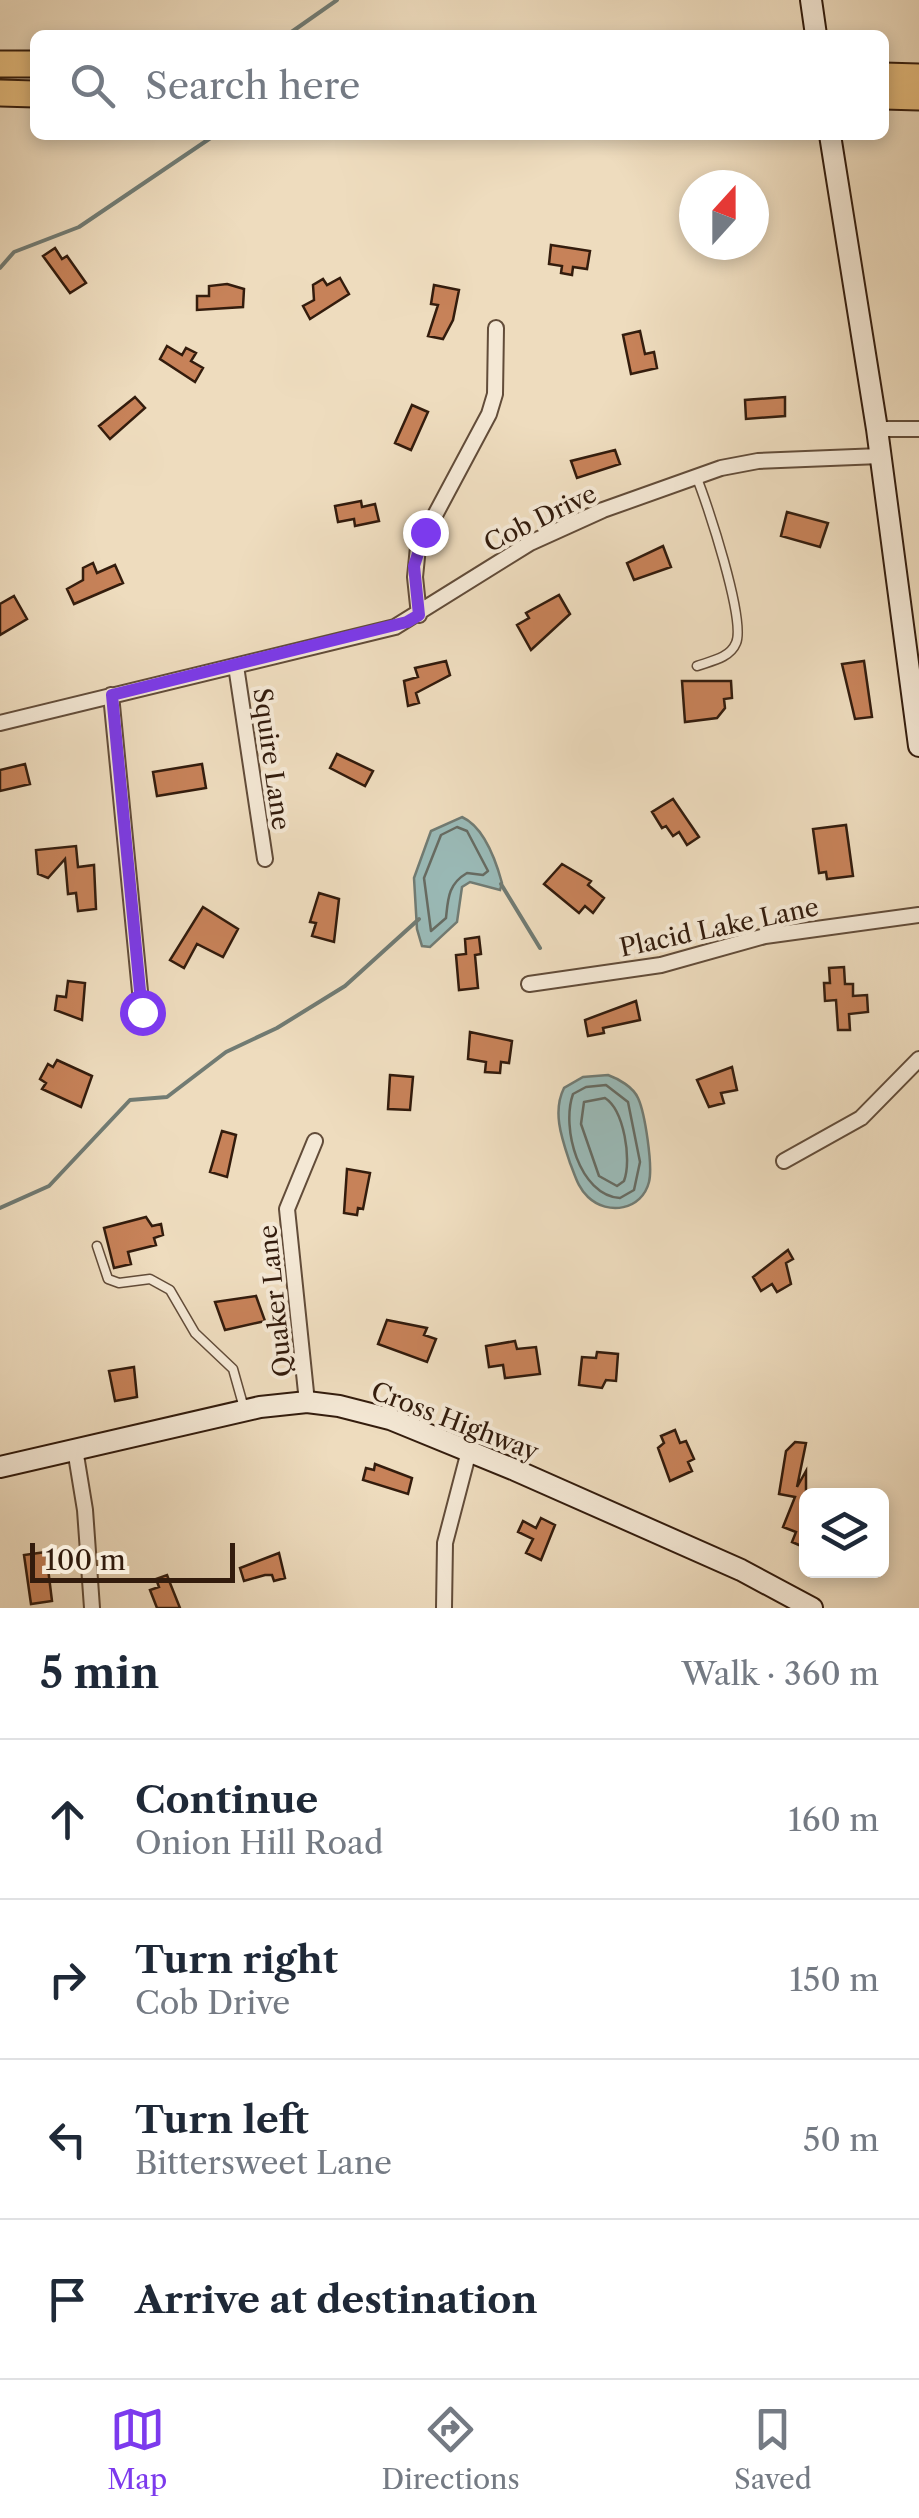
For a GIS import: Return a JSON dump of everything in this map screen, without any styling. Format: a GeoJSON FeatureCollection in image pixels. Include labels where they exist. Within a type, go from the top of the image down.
{"type":"FeatureCollection","features":[{"type":"Feature","properties":{"kind":"highway"},"geometry":{"type":"LineString","coordinates":[[0,64],[30,64]]}},
{"type":"Feature","properties":{"kind":"highway"},"geometry":{"type":"LineString","coordinates":[[889,76],[919,77]]}},
{"type":"Feature","properties":{"kind":"highway"},"geometry":{"type":"LineString","coordinates":[[0,93],[30,94]]}},
{"type":"Feature","properties":{"kind":"highway"},"geometry":{"type":"LineString","coordinates":[[889,96],[919,96]]}},
{"type":"Feature","properties":{"kind":"street"},"geometry":{"type":"LineString","coordinates":[[811,0],[815,30]]}},
{"type":"Feature","properties":{"kind":"street"},"geometry":{"type":"LineString","coordinates":[[831,140],[880,456],[919,746]]}},
{"type":"Feature","properties":{"kind":"street"},"geometry":{"type":"LineString","coordinates":[[419,615],[416,556],[489,414],[495,394],[496,328]]}},
{"type":"Feature","properties":{"kind":"street"},"geometry":{"type":"LineString","coordinates":[[876,429],[919,429]]}},
{"type":"Feature","properties":{"kind":"street","name":"Cob Drive"},"geometry":{"type":"LineString","coordinates":[[0,723],[374,634],[419,615],[530,543],[696,476],[748,462],[880,456]]}},
{"type":"Feature","properties":{"kind":"street","name":"Squire Lane"},"geometry":{"type":"LineString","coordinates":[[236,666],[265,859]]}},
{"type":"Feature","properties":{"kind":"street"},"geometry":{"type":"LineString","coordinates":[[112,695],[142,1012]]}},
{"type":"Feature","properties":{"kind":"street","name":"Placid Lake Lane"},"geometry":{"type":"LineString","coordinates":[[530,984],[661,965],[765,936],[919,915]]}},
{"type":"Feature","properties":{"kind":"street"},"geometry":{"type":"LineString","coordinates":[[784,1161],[861,1118],[919,1060]]}},
{"type":"Feature","properties":{"kind":"street","name":"Quaker Lane"},"geometry":{"type":"LineString","coordinates":[[308,1402],[287,1209],[316,1141]]}},
{"type":"Feature","properties":{"kind":"street","name":"Cross Highway"},"geometry":{"type":"LineString","coordinates":[[0,1468],[244,1410],[308,1402],[367,1412],[469,1451],[690,1546],[812,1608]]}},
{"type":"Feature","properties":{"kind":"street"},"geometry":{"type":"LineString","coordinates":[[75,1449],[85,1510],[92,1608]]}},
{"type":"Feature","properties":{"kind":"street"},"geometry":{"type":"LineString","coordinates":[[444,1608],[445,1543],[469,1451]]}},
{"type":"Feature","properties":{"kind":"lane"},"geometry":{"type":"LineString","coordinates":[[696,476],[718,531],[738,628],[735,646],[727,655],[697,666]]}},
{"type":"Feature","properties":{"kind":"lane"},"geometry":{"type":"LineString","coordinates":[[96,1246],[108,1279],[120,1283],[150,1279],[170,1290],[195,1333],[233,1369],[244,1410]]}},
{"type":"Feature","properties":{"kind":"water"},"geometry":{"type":"Polygon","coordinates":[[[462,817],[477,828],[488,845],[502,883],[500,890],[470,882],[462,887],[457,922],[430,947],[422,946],[414,878],[431,831],[462,817]]]}},
{"type":"Feature","properties":{"kind":"water"},"geometry":{"type":"Polygon","coordinates":[[[608,1075],[633,1090],[638,1098],[650,1164],[649,1182],[639,1199],[614,1208],[596,1203],[582,1190],[564,1145],[559,1116],[564,1088],[583,1077],[608,1075]]]}},
{"type":"Feature","properties":{"kind":"building"},"geometry":{"type":"Polygon","coordinates":[[[551,245],[590,251],[587,269],[573,267],[572,275],[561,273],[562,266],[549,264],[551,245]]]}},
{"type":"Feature","properties":{"kind":"building"},"geometry":{"type":"Polygon","coordinates":[[[55,248],[62,259],[67,256],[86,283],[70,293],[43,256],[55,248]]]}},
{"type":"Feature","properties":{"kind":"building"},"geometry":{"type":"Polygon","coordinates":[[[340,278],[349,294],[310,319],[303,306],[314,300],[313,285],[323,279],[327,285],[340,278]]]}},
{"type":"Feature","properties":{"kind":"building"},"geometry":{"type":"Polygon","coordinates":[[[227,284],[244,289],[243,307],[197,310],[197,296],[209,296],[209,286],[227,284]]]}},
{"type":"Feature","properties":{"kind":"building"},"geometry":{"type":"Polygon","coordinates":[[[434,285],[459,290],[453,320],[443,339],[428,336],[438,305],[431,304],[434,285]]]}},
{"type":"Feature","properties":{"kind":"building"},"geometry":{"type":"Polygon","coordinates":[[[640,331],[645,354],[654,352],[657,368],[631,374],[623,335],[640,331]]]}},
{"type":"Feature","properties":{"kind":"building"},"geometry":{"type":"Polygon","coordinates":[[[167,346],[182,355],[186,348],[196,353],[191,361],[203,368],[195,382],[160,359],[167,346]]]}},
{"type":"Feature","properties":{"kind":"building"},"geometry":{"type":"Polygon","coordinates":[[[135,397],[145,408],[110,439],[99,426],[135,397]]]}},
{"type":"Feature","properties":{"kind":"building"},"geometry":{"type":"Polygon","coordinates":[[[785,397],[785,416],[746,419],[745,400],[785,397]]]}},
{"type":"Feature","properties":{"kind":"building"},"geometry":{"type":"Polygon","coordinates":[[[412,405],[428,412],[411,450],[395,443],[412,405]]]}},
{"type":"Feature","properties":{"kind":"building"},"geometry":{"type":"Polygon","coordinates":[[[615,450],[620,464],[577,478],[571,461],[615,450]]]}},
{"type":"Feature","properties":{"kind":"building"},"geometry":{"type":"Polygon","coordinates":[[[361,501],[362,507],[375,504],[379,521],[355,526],[354,519],[338,522],[335,506],[361,501]]]}},
{"type":"Feature","properties":{"kind":"building"},"geometry":{"type":"Polygon","coordinates":[[[787,512],[828,523],[820,547],[781,536],[787,512]]]}},
{"type":"Feature","properties":{"kind":"building"},"geometry":{"type":"Polygon","coordinates":[[[663,546],[671,567],[634,580],[627,563],[663,546]]]}},
{"type":"Feature","properties":{"kind":"building"},"geometry":{"type":"Polygon","coordinates":[[[93,563],[97,573],[115,565],[123,583],[74,604],[67,589],[83,580],[83,568],[93,563]]]}},
{"type":"Feature","properties":{"kind":"building"},"geometry":{"type":"Polygon","coordinates":[[[559,595],[570,614],[531,650],[517,625],[529,618],[526,613],[559,595]]]}},
{"type":"Feature","properties":{"kind":"building"},"geometry":{"type":"Polygon","coordinates":[[[14,596],[27,619],[0,635],[0,604],[14,596]]]}},
{"type":"Feature","properties":{"kind":"building"},"geometry":{"type":"Polygon","coordinates":[[[446,661],[450,675],[416,693],[419,703],[408,706],[404,681],[418,677],[415,668],[446,661]]]}},
{"type":"Feature","properties":{"kind":"building"},"geometry":{"type":"Polygon","coordinates":[[[864,661],[872,717],[855,719],[842,664],[864,661]]]}},
{"type":"Feature","properties":{"kind":"building"},"geometry":{"type":"Polygon","coordinates":[[[682,681],[731,681],[732,698],[724,699],[725,708],[717,718],[685,722],[682,681]]]}},
{"type":"Feature","properties":{"kind":"building"},"geometry":{"type":"Polygon","coordinates":[[[337,754],[373,771],[365,786],[330,768],[337,754]]]}},
{"type":"Feature","properties":{"kind":"building"},"geometry":{"type":"Polygon","coordinates":[[[25,764],[30,784],[0,791],[0,770],[25,764]]]}},
{"type":"Feature","properties":{"kind":"building"},"geometry":{"type":"Polygon","coordinates":[[[202,764],[206,788],[157,796],[153,772],[202,764]]]}},
{"type":"Feature","properties":{"kind":"building"},"geometry":{"type":"Polygon","coordinates":[[[673,799],[699,837],[687,845],[679,832],[673,836],[666,826],[662,828],[652,812],[673,799]]]}},
{"type":"Feature","properties":{"kind":"building"},"geometry":{"type":"Polygon","coordinates":[[[846,825],[853,876],[827,879],[826,872],[819,873],[813,829],[846,825]]]}},
{"type":"Feature","properties":{"kind":"building"},"geometry":{"type":"Polygon","coordinates":[[[76,846],[78,867],[94,865],[96,909],[78,911],[76,893],[68,894],[65,859],[48,878],[38,874],[36,850],[76,846]]]}},
{"type":"Feature","properties":{"kind":"building"},"geometry":{"type":"Polygon","coordinates":[[[562,864],[591,881],[588,885],[604,898],[593,913],[585,906],[579,913],[544,884],[562,864]]]}},
{"type":"Feature","properties":{"kind":"building"},"geometry":{"type":"Polygon","coordinates":[[[319,893],[339,899],[334,942],[312,936],[316,923],[310,922],[319,893]]]}},
{"type":"Feature","properties":{"kind":"building"},"geometry":{"type":"Polygon","coordinates":[[[203,907],[238,929],[223,957],[197,944],[184,968],[170,960],[203,907]]]}},
{"type":"Feature","properties":{"kind":"building"},"geometry":{"type":"Polygon","coordinates":[[[479,937],[481,954],[475,955],[478,988],[459,990],[456,955],[466,954],[465,939],[479,937]]]}},
{"type":"Feature","properties":{"kind":"building"},"geometry":{"type":"Polygon","coordinates":[[[844,967],[845,984],[853,984],[853,996],[867,995],[868,1012],[849,1014],[850,1030],[838,1030],[836,1000],[825,1001],[824,983],[830,983],[829,968],[844,967]]]}},
{"type":"Feature","properties":{"kind":"building"},"geometry":{"type":"Polygon","coordinates":[[[68,981],[85,983],[82,1020],[55,1010],[57,996],[66,997],[68,981]]]}},
{"type":"Feature","properties":{"kind":"building"},"geometry":{"type":"Polygon","coordinates":[[[636,1001],[640,1020],[603,1028],[604,1033],[588,1036],[585,1020],[636,1001]]]}},
{"type":"Feature","properties":{"kind":"building"},"geometry":{"type":"Polygon","coordinates":[[[470,1032],[512,1041],[509,1063],[501,1062],[500,1073],[485,1072],[486,1062],[468,1059],[470,1032]]]}},
{"type":"Feature","properties":{"kind":"building"},"geometry":{"type":"Polygon","coordinates":[[[57,1060],[92,1076],[81,1107],[42,1089],[46,1083],[40,1079],[48,1064],[53,1067],[57,1060]]]}},
{"type":"Feature","properties":{"kind":"building"},"geometry":{"type":"Polygon","coordinates":[[[732,1067],[737,1090],[721,1093],[724,1103],[709,1107],[697,1080],[732,1067]]]}},
{"type":"Feature","properties":{"kind":"building"},"geometry":{"type":"Polygon","coordinates":[[[390,1075],[413,1077],[410,1110],[388,1109],[390,1075]]]}},
{"type":"Feature","properties":{"kind":"building"},"geometry":{"type":"Polygon","coordinates":[[[222,1131],[236,1135],[227,1177],[210,1172],[222,1131]]]}},
{"type":"Feature","properties":{"kind":"building"},"geometry":{"type":"Polygon","coordinates":[[[347,1169],[370,1173],[363,1209],[358,1208],[357,1215],[344,1213],[347,1169]]]}},
{"type":"Feature","properties":{"kind":"building"},"geometry":{"type":"Polygon","coordinates":[[[146,1217],[152,1226],[161,1224],[163,1235],[154,1238],[156,1245],[128,1252],[131,1264],[114,1268],[104,1228],[146,1217]]]}},
{"type":"Feature","properties":{"kind":"building"},"geometry":{"type":"Polygon","coordinates":[[[788,1250],[793,1259],[786,1263],[791,1284],[777,1292],[772,1284],[761,1291],[753,1277],[788,1250]]]}},
{"type":"Feature","properties":{"kind":"building"},"geometry":{"type":"Polygon","coordinates":[[[256,1296],[265,1321],[225,1330],[215,1302],[256,1296]]]}},
{"type":"Feature","properties":{"kind":"building"},"geometry":{"type":"Polygon","coordinates":[[[387,1320],[427,1328],[424,1335],[436,1339],[427,1362],[378,1344],[387,1320]]]}},
{"type":"Feature","properties":{"kind":"building"},"geometry":{"type":"Polygon","coordinates":[[[515,1341],[517,1349],[536,1347],[540,1374],[505,1378],[503,1365],[489,1367],[486,1346],[515,1341]]]}},
{"type":"Feature","properties":{"kind":"building"},"geometry":{"type":"Polygon","coordinates":[[[597,1352],[618,1354],[616,1381],[606,1380],[602,1388],[579,1385],[582,1357],[596,1358],[597,1352]]]}},
{"type":"Feature","properties":{"kind":"building"},"geometry":{"type":"Polygon","coordinates":[[[134,1367],[137,1397],[115,1401],[109,1371],[134,1367]]]}},
{"type":"Feature","properties":{"kind":"building"},"geometry":{"type":"Polygon","coordinates":[[[675,1430],[680,1443],[686,1441],[694,1459],[688,1462],[692,1471],[670,1481],[658,1448],[664,1443],[661,1436],[675,1430]]]}},
{"type":"Feature","properties":{"kind":"building"},"geometry":{"type":"Polygon","coordinates":[[[795,1442],[806,1443],[797,1487],[806,1471],[806,1488],[799,1488],[799,1545],[792,1542],[796,1532],[783,1527],[795,1497],[779,1494],[786,1451],[795,1442]]]}},
{"type":"Feature","properties":{"kind":"building"},"geometry":{"type":"Polygon","coordinates":[[[375,1464],[412,1478],[408,1494],[363,1480],[366,1468],[374,1470],[375,1464]]]}},
{"type":"Feature","properties":{"kind":"building"},"geometry":{"type":"Polygon","coordinates":[[[541,1518],[555,1525],[541,1560],[526,1553],[533,1539],[518,1532],[523,1521],[536,1528],[541,1518]]]}},
{"type":"Feature","properties":{"kind":"building"},"geometry":{"type":"Polygon","coordinates":[[[46,1552],[52,1601],[31,1604],[24,1555],[46,1552]]]}},
{"type":"Feature","properties":{"kind":"building"},"geometry":{"type":"Polygon","coordinates":[[[279,1553],[285,1578],[274,1581],[272,1575],[265,1575],[244,1581],[240,1568],[279,1553]]]}},
{"type":"Feature","properties":{"kind":"building"},"geometry":{"type":"Polygon","coordinates":[[[167,1575],[180,1608],[157,1608],[150,1590],[159,1587],[156,1579],[167,1575]]]}},
{"type":"Feature","properties":{"kind":"waterway"},"geometry":{"type":"LineString","coordinates":[[294,30],[337,0]]}},
{"type":"Feature","properties":{"kind":"waterway"},"geometry":{"type":"LineString","coordinates":[[0,268],[14,252],[79,227],[208,140]]}},
{"type":"Feature","properties":{"kind":"waterway"},"geometry":{"type":"LineString","coordinates":[[501,884],[540,948]]}},
{"type":"Feature","properties":{"kind":"waterway"},"geometry":{"type":"LineString","coordinates":[[0,1208],[49,1186],[130,1100],[167,1097],[226,1052],[277,1028],[345,986],[419,919]]}},
{"type":"Feature","properties":{"kind":"route"},"geometry":{"type":"LineString","coordinates":[[142,1012],[112,695],[374,634],[407,622],[419,615],[414,566],[425,532]]}}]}
